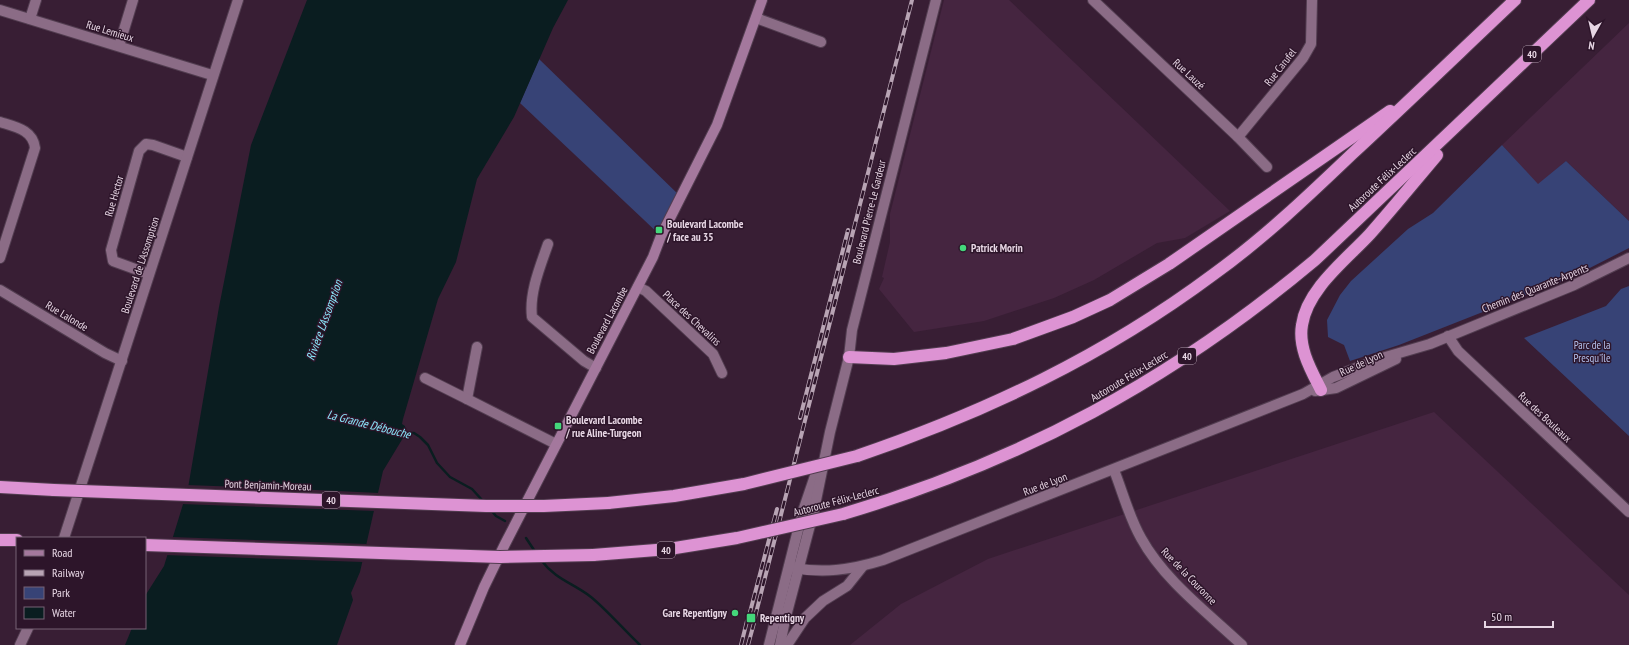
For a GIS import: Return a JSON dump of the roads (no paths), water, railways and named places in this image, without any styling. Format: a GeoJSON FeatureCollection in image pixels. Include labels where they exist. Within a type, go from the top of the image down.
{"type":"FeatureCollection","features":[{"type":"Feature","properties":{"kind":"highway","name":"40"},"geometry":{"type":"LineString","coordinates":[[1420,90],[1515,0]]}},
{"type":"Feature","properties":{"kind":"highway","name":"Autoroute Félix-Leclerc"},"geometry":{"type":"LineString","coordinates":[[146,545],[487,557],[593,555],[670,549],[737,538],[843,514],[923,488],[1022,448],[1108,405],[1177,363],[1233,325],[1309,264],[1589,0]]}},
{"type":"Feature","properties":{"kind":"highway"},"geometry":{"type":"LineString","coordinates":[[849,357],[872,359],[905,358],[976,347],[1035,332],[1098,306],[1150,277],[1191,250],[1321,157],[1420,90]]}},
{"type":"Feature","properties":{"kind":"highway","name":"Pont Benjamin-Moreau"},"geometry":{"type":"LineString","coordinates":[[0,487],[486,506],[544,506],[608,503],[674,496],[744,484],[857,456],[924,433],[1007,398],[1062,370],[1152,318],[1215,274],[1265,234],[1420,90]]}},
{"type":"Feature","properties":{"kind":"highway"},"geometry":{"type":"LineString","coordinates":[[1320,388],[1306,357],[1301,336],[1303,317],[1312,298],[1370,233],[1476,108]]}},
{"type":"Feature","properties":{"kind":"highway"},"geometry":{"type":"LineString","coordinates":[[0,540],[16,540]]}},
{"type":"Feature","properties":{"kind":"main road","name":"Boulevard Lacombe"},"geometry":{"type":"LineString","coordinates":[[460,645],[491,571],[638,287],[653,257],[661,236],[717,125],[762,0]]}},
{"type":"Feature","properties":{"kind":"street"},"geometry":{"type":"LineString","coordinates":[[30,19],[36,0]]}},
{"type":"Feature","properties":{"kind":"street"},"geometry":{"type":"LineString","coordinates":[[119,46],[133,0]]}},
{"type":"Feature","properties":{"kind":"street","name":"Boulevard de L'Assomption"},"geometry":{"type":"LineString","coordinates":[[64,537],[122,361],[212,75],[238,0]]}},
{"type":"Feature","properties":{"kind":"street","name":"Boulevard Pierre-Le Gardeur"},"geometry":{"type":"LineString","coordinates":[[769,645],[814,510],[830,432],[849,357],[852,328],[936,0]]}},
{"type":"Feature","properties":{"kind":"street","name":"Rue Lauzé"},"geometry":{"type":"LineString","coordinates":[[1093,0],[1238,137],[1267,167]]}},
{"type":"Feature","properties":{"kind":"street","name":"Rue Carufel"},"geometry":{"type":"LineString","coordinates":[[1238,137],[1303,58],[1310,44],[1312,0]]}},
{"type":"Feature","properties":{"kind":"street","name":"Rue Lemieux"},"geometry":{"type":"LineString","coordinates":[[0,10],[212,75]]}},
{"type":"Feature","properties":{"kind":"street"},"geometry":{"type":"LineString","coordinates":[[756,18],[821,42]]}},
{"type":"Feature","properties":{"kind":"street"},"geometry":{"type":"LineString","coordinates":[[0,122],[21,129],[31,136],[35,148],[3,238],[0,258]]}},
{"type":"Feature","properties":{"kind":"street","name":"Rue Hector"},"geometry":{"type":"LineString","coordinates":[[149,274],[113,261],[111,250],[139,151],[146,144],[153,144],[187,157]]}},
{"type":"Feature","properties":{"kind":"street"},"geometry":{"type":"LineString","coordinates":[[548,244],[530,306],[532,317],[584,361],[596,368]]}},
{"type":"Feature","properties":{"kind":"street","name":"Chemin des Quarante-Arpents"},"geometry":{"type":"LineString","coordinates":[[1448,336],[1585,281],[1629,258]]}},
{"type":"Feature","properties":{"kind":"street","name":"Place des Chevalins"},"geometry":{"type":"LineString","coordinates":[[638,287],[646,291],[713,354],[722,373]]}},
{"type":"Feature","properties":{"kind":"street","name":"Rue Lalonde"},"geometry":{"type":"LineString","coordinates":[[0,290],[105,353],[122,361]]}},
{"type":"Feature","properties":{"kind":"street","name":"Rue de Lyon"},"geometry":{"type":"LineString","coordinates":[[794,568],[833,571],[863,566],[892,557],[1305,393],[1320,388],[1347,383],[1448,336]]}},
{"type":"Feature","properties":{"kind":"street","name":"Rue des Bouleaux"},"geometry":{"type":"LineString","coordinates":[[1448,336],[1455,348],[1629,512]]}},
{"type":"Feature","properties":{"kind":"street"},"geometry":{"type":"LineString","coordinates":[[467,399],[477,347]]}},
{"type":"Feature","properties":{"kind":"street"},"geometry":{"type":"LineString","coordinates":[[425,378],[556,444]]}},
{"type":"Feature","properties":{"kind":"street","name":"Rue de la Couronne"},"geometry":{"type":"LineString","coordinates":[[1114,470],[1134,524],[1150,554],[1184,590],[1242,645]]}},
{"type":"Feature","properties":{"kind":"street"},"geometry":{"type":"LineString","coordinates":[[787,645],[805,618],[823,601],[847,586],[863,566]]}},
{"type":"Feature","properties":{"kind":"street","name":"Boulevard Pierre-Le Gardeur"},"geometry":{"type":"LineString","coordinates":[[780,645],[794,568]]}},
{"type":"Feature","properties":{"kind":"street"},"geometry":{"type":"LineString","coordinates":[[20,645],[28,629]]}},
{"type":"Feature","properties":{"kind":"water","name":"Rivière L'Assomption"},"geometry":{"type":"Polygon","coordinates":[[[307,0],[568,0],[553,28],[514,117],[477,179],[456,262],[438,299],[403,419],[402,424],[405,426],[406,433],[383,471],[360,572],[351,593],[353,600],[337,645],[125,645],[132,629],[146,629],[146,594],[164,566],[188,488],[219,307],[251,145],[307,0]]]}},
{"type":"Feature","properties":{"kind":"waterway","name":"La Grande Débouche"},"geometry":{"type":"LineString","coordinates":[[404,433],[414,433],[420,437],[428,445],[437,463],[450,477],[472,489],[483,501]]}},
{"type":"Feature","properties":{"kind":"waterway","name":"La Grande Débouche"},"geometry":{"type":"LineString","coordinates":[[490,509],[496,516],[505,521]]}},
{"type":"Feature","properties":{"kind":"waterway","name":"La Grande Débouche"},"geometry":{"type":"LineString","coordinates":[[526,538],[536,553]]}},
{"type":"Feature","properties":{"kind":"waterway","name":"La Grande Débouche"},"geometry":{"type":"LineString","coordinates":[[541,560],[559,577],[584,592],[604,608],[640,645]]}},
{"type":"Feature","properties":{"kind":"railway"},"geometry":{"type":"LineString","coordinates":[[755,617],[912,0]]}},
{"type":"Feature","properties":{"kind":"railway"},"geometry":{"type":"LineString","coordinates":[[800,418],[848,230]]}},
{"type":"Feature","properties":{"kind":"railway"},"geometry":{"type":"LineString","coordinates":[[749,616],[777,509]]}},
{"type":"Feature","properties":{"kind":"railway"},"geometry":{"type":"LineString","coordinates":[[741,645],[747,621]]}},
{"type":"Feature","properties":{"kind":"railway"},"geometry":{"type":"LineString","coordinates":[[748,645],[754,623]]}},
{"type":"Feature","properties":{"kind":"place","name":"Boulevard Lacombe / face au 35"},"geometry":{"type":"Point","coordinates":[659,230]}},
{"type":"Feature","properties":{"kind":"place","name":"Patrick Morin"},"geometry":{"type":"Point","coordinates":[963,248]}},
{"type":"Feature","properties":{"kind":"place","name":"Boulevard Lacombe / rue Aline-Turgeon"},"geometry":{"type":"Point","coordinates":[558,426]}},
{"type":"Feature","properties":{"kind":"place","name":"Gare Repentigny"},"geometry":{"type":"Point","coordinates":[735,613]}},
{"type":"Feature","properties":{"kind":"place","name":"Repentigny"},"geometry":{"type":"Point","coordinates":[751,618]}},
{"type":"Feature","properties":{"kind":"park label","name":"Parc de la Presqu'île"},"geometry":{"type":"Point","coordinates":[1592,351]}}]}
